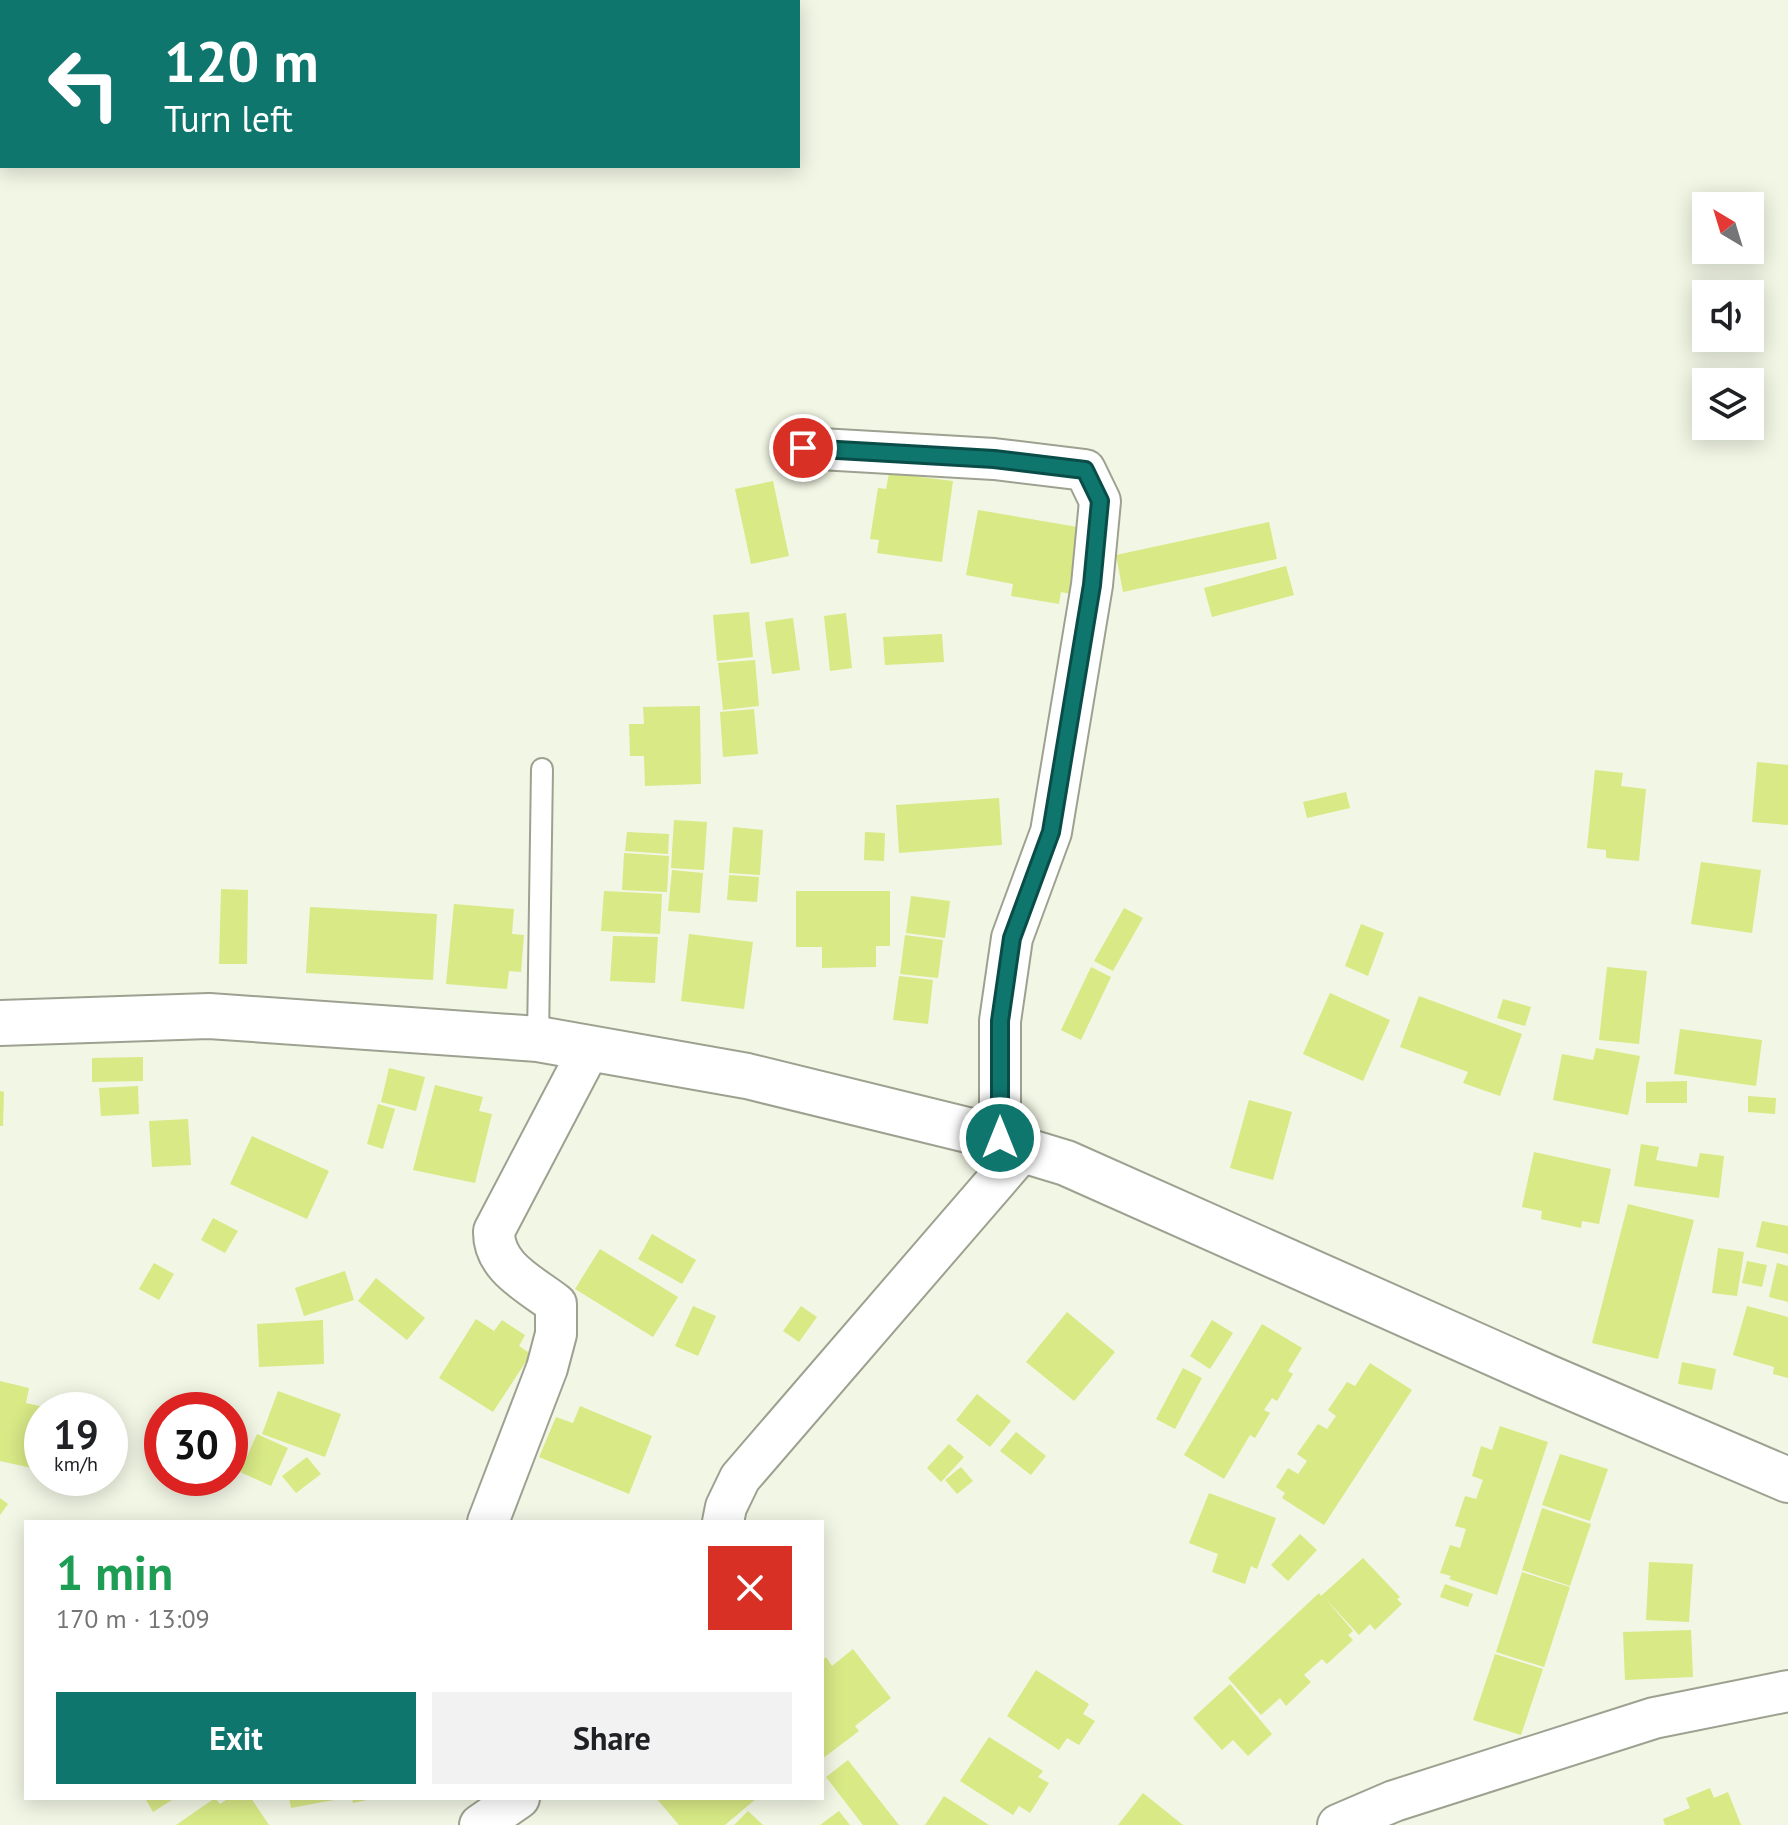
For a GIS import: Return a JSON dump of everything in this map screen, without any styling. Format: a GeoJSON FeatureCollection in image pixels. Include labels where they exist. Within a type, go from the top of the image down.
{"type":"FeatureCollection","features":[{"type":"Feature","properties":{"kind":"street"},"geometry":{"type":"LineString","coordinates":[[723,1520],[740,1478],[1012,1144],[1000,1021],[1012,938],[1051,832],[1092,585],[1100,501],[1085,470],[994,459],[803,448]]}},
{"type":"Feature","properties":{"kind":"street"},"geometry":{"type":"LineString","coordinates":[[0,1023],[209,1016],[538,1039],[747,1076],[1012,1144],[1066,1163],[1533,1371],[1788,1480]]}},
{"type":"Feature","properties":{"kind":"street"},"geometry":{"type":"LineString","coordinates":[[489,1520],[547,1368],[556,1334],[556,1304],[503,1264],[493,1247],[494,1231],[590,1048]]}},
{"type":"Feature","properties":{"kind":"street"},"geometry":{"type":"LineString","coordinates":[[1338,1825],[1394,1801],[1654,1718],[1788,1691]]}},
{"type":"Feature","properties":{"kind":"street"},"geometry":{"type":"LineString","coordinates":[[480,1825],[516,1800]]}},
{"type":"Feature","properties":{"kind":"lane"},"geometry":{"type":"LineString","coordinates":[[538,1039],[542,769]]}},
{"type":"Feature","properties":{"kind":"building"},"geometry":{"type":"Polygon","coordinates":[[[889,473],[953,481],[942,562],[877,553],[879,540],[870,539],[878,488],[886,489],[889,473]]]}},
{"type":"Feature","properties":{"kind":"building"},"geometry":{"type":"Polygon","coordinates":[[[773,481],[789,556],[751,564],[735,489],[773,481]]]}},
{"type":"Feature","properties":{"kind":"building"},"geometry":{"type":"Polygon","coordinates":[[[978,510],[1083,528],[1071,594],[1061,592],[1059,604],[1011,596],[1013,584],[966,575],[978,510]]]}},
{"type":"Feature","properties":{"kind":"building"},"geometry":{"type":"Polygon","coordinates":[[[1269,522],[1277,559],[1123,592],[1116,555],[1269,522]]]}},
{"type":"Feature","properties":{"kind":"building"},"geometry":{"type":"Polygon","coordinates":[[[1286,566],[1294,595],[1212,617],[1204,588],[1286,566]]]}},
{"type":"Feature","properties":{"kind":"building"},"geometry":{"type":"Polygon","coordinates":[[[749,612],[753,657],[717,661],[713,615],[749,612]]]}},
{"type":"Feature","properties":{"kind":"building"},"geometry":{"type":"Polygon","coordinates":[[[846,613],[852,668],[830,671],[824,616],[846,613]]]}},
{"type":"Feature","properties":{"kind":"building"},"geometry":{"type":"Polygon","coordinates":[[[793,618],[800,670],[772,674],[765,622],[793,618]]]}},
{"type":"Feature","properties":{"kind":"building"},"geometry":{"type":"Polygon","coordinates":[[[942,634],[944,662],[885,665],[883,637],[942,634]]]}},
{"type":"Feature","properties":{"kind":"building"},"geometry":{"type":"Polygon","coordinates":[[[755,660],[759,706],[723,710],[718,663],[755,660]]]}},
{"type":"Feature","properties":{"kind":"building"},"geometry":{"type":"Polygon","coordinates":[[[700,706],[701,784],[645,786],[644,756],[630,756],[629,724],[644,724],[643,707],[700,706]]]}},
{"type":"Feature","properties":{"kind":"building"},"geometry":{"type":"Polygon","coordinates":[[[754,709],[758,754],[723,757],[720,712],[754,709]]]}},
{"type":"Feature","properties":{"kind":"building"},"geometry":{"type":"Polygon","coordinates":[[[1757,762],[1788,765],[1788,825],[1752,822],[1757,762]]]}},
{"type":"Feature","properties":{"kind":"building"},"geometry":{"type":"Polygon","coordinates":[[[1595,770],[1623,773],[1621,786],[1646,789],[1639,861],[1606,858],[1606,850],[1587,848],[1595,770]]]}},
{"type":"Feature","properties":{"kind":"building"},"geometry":{"type":"Polygon","coordinates":[[[1346,792],[1350,808],[1307,818],[1303,802],[1346,792]]]}},
{"type":"Feature","properties":{"kind":"building"},"geometry":{"type":"Polygon","coordinates":[[[999,798],[1002,845],[899,853],[896,805],[999,798]]]}},
{"type":"Feature","properties":{"kind":"building"},"geometry":{"type":"Polygon","coordinates":[[[674,820],[707,822],[704,870],[671,868],[674,820]]]}},
{"type":"Feature","properties":{"kind":"building"},"geometry":{"type":"Polygon","coordinates":[[[733,827],[763,830],[760,875],[729,873],[733,827]]]}},
{"type":"Feature","properties":{"kind":"building"},"geometry":{"type":"Polygon","coordinates":[[[627,832],[669,834],[668,854],[625,851],[627,832]]]}},
{"type":"Feature","properties":{"kind":"building"},"geometry":{"type":"Polygon","coordinates":[[[865,832],[885,833],[884,861],[864,860],[865,832]]]}},
{"type":"Feature","properties":{"kind":"building"},"geometry":{"type":"Polygon","coordinates":[[[624,853],[669,856],[667,892],[622,890],[624,853]]]}},
{"type":"Feature","properties":{"kind":"building"},"geometry":{"type":"Polygon","coordinates":[[[1701,862],[1761,870],[1752,933],[1691,924],[1701,862]]]}},
{"type":"Feature","properties":{"kind":"building"},"geometry":{"type":"Polygon","coordinates":[[[672,870],[703,873],[700,913],[668,911],[672,870]]]}},
{"type":"Feature","properties":{"kind":"building"},"geometry":{"type":"Polygon","coordinates":[[[729,875],[759,877],[757,902],[727,900],[729,875]]]}},
{"type":"Feature","properties":{"kind":"building"},"geometry":{"type":"Polygon","coordinates":[[[221,889],[248,890],[247,964],[219,964],[221,889]]]}},
{"type":"Feature","properties":{"kind":"building"},"geometry":{"type":"Polygon","coordinates":[[[604,891],[662,894],[660,934],[601,931],[604,891]]]}},
{"type":"Feature","properties":{"kind":"building"},"geometry":{"type":"Polygon","coordinates":[[[796,891],[890,891],[890,946],[876,946],[876,967],[822,968],[822,947],[796,947],[796,891]]]}},
{"type":"Feature","properties":{"kind":"building"},"geometry":{"type":"Polygon","coordinates":[[[911,896],[950,901],[945,938],[906,933],[911,896]]]}},
{"type":"Feature","properties":{"kind":"building"},"geometry":{"type":"Polygon","coordinates":[[[454,904],[514,909],[512,934],[524,935],[521,972],[509,971],[507,989],[446,984],[454,904]]]}},
{"type":"Feature","properties":{"kind":"building"},"geometry":{"type":"Polygon","coordinates":[[[310,907],[437,914],[433,980],[306,973],[310,907]]]}},
{"type":"Feature","properties":{"kind":"building"},"geometry":{"type":"Polygon","coordinates":[[[1124,908],[1143,918],[1113,971],[1094,961],[1124,908]]]}},
{"type":"Feature","properties":{"kind":"building"},"geometry":{"type":"Polygon","coordinates":[[[1361,924],[1384,933],[1368,976],[1345,966],[1361,924]]]}},
{"type":"Feature","properties":{"kind":"building"},"geometry":{"type":"Polygon","coordinates":[[[689,934],[753,942],[744,1009],[681,1001],[689,934]]]}},
{"type":"Feature","properties":{"kind":"building"},"geometry":{"type":"Polygon","coordinates":[[[905,935],[943,940],[938,978],[900,974],[905,935]]]}},
{"type":"Feature","properties":{"kind":"building"},"geometry":{"type":"Polygon","coordinates":[[[613,936],[658,937],[655,983],[610,981],[613,936]]]}},
{"type":"Feature","properties":{"kind":"building"},"geometry":{"type":"Polygon","coordinates":[[[1091,967],[1111,977],[1081,1040],[1061,1030],[1091,967]]]}},
{"type":"Feature","properties":{"kind":"building"},"geometry":{"type":"Polygon","coordinates":[[[1607,967],[1647,971],[1639,1044],[1599,1040],[1607,967]]]}},
{"type":"Feature","properties":{"kind":"building"},"geometry":{"type":"Polygon","coordinates":[[[899,976],[933,980],[928,1024],[893,1020],[899,976]]]}},
{"type":"Feature","properties":{"kind":"building"},"geometry":{"type":"Polygon","coordinates":[[[1330,993],[1390,1020],[1363,1081],[1303,1054],[1330,993]]]}},
{"type":"Feature","properties":{"kind":"building"},"geometry":{"type":"Polygon","coordinates":[[[1419,996],[1522,1034],[1500,1096],[1463,1083],[1468,1072],[1400,1047],[1419,996]]]}},
{"type":"Feature","properties":{"kind":"building"},"geometry":{"type":"Polygon","coordinates":[[[1503,999],[1531,1007],[1525,1026],[1497,1018],[1503,999]]]}},
{"type":"Feature","properties":{"kind":"building"},"geometry":{"type":"Polygon","coordinates":[[[1680,1029],[1762,1040],[1756,1086],[1674,1074],[1680,1029]]]}},
{"type":"Feature","properties":{"kind":"building"},"geometry":{"type":"Polygon","coordinates":[[[1596,1048],[1640,1056],[1628,1115],[1553,1100],[1562,1054],[1593,1060],[1596,1048]]]}},
{"type":"Feature","properties":{"kind":"building"},"geometry":{"type":"Polygon","coordinates":[[[143,1057],[143,1081],[92,1082],[92,1058],[143,1057]]]}},
{"type":"Feature","properties":{"kind":"building"},"geometry":{"type":"Polygon","coordinates":[[[389,1068],[425,1077],[416,1111],[381,1102],[389,1068]]]}},
{"type":"Feature","properties":{"kind":"building"},"geometry":{"type":"Polygon","coordinates":[[[1687,1081],[1687,1103],[1646,1103],[1646,1082],[1687,1081]]]}},
{"type":"Feature","properties":{"kind":"building"},"geometry":{"type":"Polygon","coordinates":[[[435,1085],[483,1097],[479,1111],[492,1114],[475,1183],[413,1170],[435,1085]]]}},
{"type":"Feature","properties":{"kind":"building"},"geometry":{"type":"Polygon","coordinates":[[[138,1086],[139,1114],[101,1116],[99,1088],[138,1086]]]}},
{"type":"Feature","properties":{"kind":"building"},"geometry":{"type":"Polygon","coordinates":[[[0,1091],[4,1092],[3,1126],[0,1126],[0,1091]]]}},
{"type":"Feature","properties":{"kind":"building"},"geometry":{"type":"Polygon","coordinates":[[[1748,1096],[1776,1098],[1775,1114],[1748,1112],[1748,1096]]]}},
{"type":"Feature","properties":{"kind":"building"},"geometry":{"type":"Polygon","coordinates":[[[1249,1100],[1292,1112],[1273,1180],[1230,1168],[1249,1100]]]}},
{"type":"Feature","properties":{"kind":"building"},"geometry":{"type":"Polygon","coordinates":[[[378,1104],[395,1109],[383,1149],[367,1144],[378,1104]]]}},
{"type":"Feature","properties":{"kind":"building"},"geometry":{"type":"Polygon","coordinates":[[[188,1119],[191,1165],[152,1167],[149,1121],[188,1119]]]}},
{"type":"Feature","properties":{"kind":"building"},"geometry":{"type":"Polygon","coordinates":[[[252,1136],[329,1171],[307,1219],[230,1184],[252,1136]]]}},
{"type":"Feature","properties":{"kind":"building"},"geometry":{"type":"Polygon","coordinates":[[[1641,1144],[1659,1147],[1656,1160],[1697,1167],[1700,1153],[1724,1156],[1719,1198],[1634,1186],[1641,1144]]]}},
{"type":"Feature","properties":{"kind":"building"},"geometry":{"type":"Polygon","coordinates":[[[1534,1152],[1611,1169],[1599,1224],[1582,1221],[1581,1228],[1541,1219],[1542,1211],[1522,1207],[1534,1152]]]}},
{"type":"Feature","properties":{"kind":"building"},"geometry":{"type":"Polygon","coordinates":[[[1628,1204],[1694,1220],[1658,1359],[1592,1343],[1628,1204]]]}},
{"type":"Feature","properties":{"kind":"building"},"geometry":{"type":"Polygon","coordinates":[[[213,1218],[238,1231],[225,1253],[201,1240],[213,1218]]]}},
{"type":"Feature","properties":{"kind":"building"},"geometry":{"type":"Polygon","coordinates":[[[1762,1221],[1788,1226],[1788,1254],[1756,1247],[1762,1221]]]}},
{"type":"Feature","properties":{"kind":"building"},"geometry":{"type":"Polygon","coordinates":[[[652,1234],[696,1260],[682,1284],[638,1259],[652,1234]]]}},
{"type":"Feature","properties":{"kind":"building"},"geometry":{"type":"Polygon","coordinates":[[[1718,1248],[1744,1252],[1737,1296],[1712,1293],[1718,1248]]]}},
{"type":"Feature","properties":{"kind":"building"},"geometry":{"type":"Polygon","coordinates":[[[600,1249],[678,1297],[653,1337],[575,1289],[600,1249]]]}},
{"type":"Feature","properties":{"kind":"building"},"geometry":{"type":"Polygon","coordinates":[[[1747,1261],[1767,1265],[1762,1287],[1742,1283],[1747,1261]]]}},
{"type":"Feature","properties":{"kind":"building"},"geometry":{"type":"Polygon","coordinates":[[[154,1263],[174,1274],[159,1300],[139,1289],[154,1263]]]}},
{"type":"Feature","properties":{"kind":"building"},"geometry":{"type":"Polygon","coordinates":[[[1777,1263],[1788,1266],[1788,1302],[1769,1297],[1777,1263]]]}},
{"type":"Feature","properties":{"kind":"building"},"geometry":{"type":"Polygon","coordinates":[[[345,1271],[354,1300],[304,1316],[295,1288],[345,1271]]]}},
{"type":"Feature","properties":{"kind":"building"},"geometry":{"type":"Polygon","coordinates":[[[376,1278],[425,1318],[407,1340],[358,1301],[376,1278]]]}},
{"type":"Feature","properties":{"kind":"building"},"geometry":{"type":"Polygon","coordinates":[[[693,1306],[716,1316],[698,1356],[675,1346],[693,1306]]]}},
{"type":"Feature","properties":{"kind":"building"},"geometry":{"type":"Polygon","coordinates":[[[801,1306],[817,1317],[799,1342],[783,1331],[801,1306]]]}},
{"type":"Feature","properties":{"kind":"building"},"geometry":{"type":"Polygon","coordinates":[[[1747,1306],[1788,1317],[1788,1378],[1773,1374],[1774,1367],[1733,1355],[1747,1306]]]}},
{"type":"Feature","properties":{"kind":"building"},"geometry":{"type":"Polygon","coordinates":[[[1067,1312],[1115,1352],[1074,1401],[1026,1362],[1067,1312]]]}},
{"type":"Feature","properties":{"kind":"building"},"geometry":{"type":"Polygon","coordinates":[[[476,1319],[494,1331],[502,1320],[525,1335],[519,1346],[531,1354],[493,1412],[439,1378],[476,1319]]]}},
{"type":"Feature","properties":{"kind":"building"},"geometry":{"type":"Polygon","coordinates":[[[323,1320],[324,1364],[259,1367],[257,1324],[323,1320]]]}},
{"type":"Feature","properties":{"kind":"building"},"geometry":{"type":"Polygon","coordinates":[[[1212,1320],[1233,1333],[1210,1369],[1190,1356],[1212,1320]]]}},
{"type":"Feature","properties":{"kind":"building"},"geometry":{"type":"Polygon","coordinates":[[[1262,1324],[1302,1348],[1288,1371],[1293,1374],[1277,1401],[1272,1398],[1264,1410],[1270,1413],[1255,1438],[1250,1435],[1224,1479],[1184,1455],[1262,1324]]]}},
{"type":"Feature","properties":{"kind":"building"},"geometry":{"type":"Polygon","coordinates":[[[1682,1362],[1716,1369],[1712,1390],[1678,1384],[1682,1362]]]}},
{"type":"Feature","properties":{"kind":"building"},"geometry":{"type":"Polygon","coordinates":[[[1370,1363],[1412,1390],[1324,1525],[1282,1498],[1285,1493],[1276,1487],[1288,1468],[1298,1474],[1307,1461],[1297,1454],[1318,1424],[1327,1429],[1336,1416],[1328,1410],[1347,1382],[1355,1386],[1370,1363]]]}},
{"type":"Feature","properties":{"kind":"building"},"geometry":{"type":"Polygon","coordinates":[[[1183,1368],[1202,1378],[1175,1429],[1156,1419],[1183,1368]]]}},
{"type":"Feature","properties":{"kind":"building"},"geometry":{"type":"Polygon","coordinates":[[[0,1381],[29,1388],[28,1392],[24,1392],[24,1466],[0,1461],[0,1381]]]}},
{"type":"Feature","properties":{"kind":"building"},"geometry":{"type":"Polygon","coordinates":[[[278,1391],[341,1414],[325,1457],[262,1434],[278,1391]]]}},
{"type":"Feature","properties":{"kind":"building"},"geometry":{"type":"Polygon","coordinates":[[[977,1394],[1011,1421],[990,1447],[956,1420],[977,1394]]]}},
{"type":"Feature","properties":{"kind":"building"},"geometry":{"type":"Polygon","coordinates":[[[580,1406],[652,1436],[629,1494],[539,1457],[556,1417],[573,1423],[580,1406]]]}},
{"type":"Feature","properties":{"kind":"building"},"geometry":{"type":"Polygon","coordinates":[[[1500,1426],[1548,1442],[1497,1595],[1440,1573],[1450,1545],[1460,1548],[1466,1529],[1455,1526],[1465,1496],[1476,1499],[1483,1480],[1472,1476],[1481,1446],[1492,1450],[1500,1426]]]}},
{"type":"Feature","properties":{"kind":"building"},"geometry":{"type":"Polygon","coordinates":[[[1016,1432],[1046,1456],[1031,1475],[1000,1451],[1016,1432]]]}},
{"type":"Feature","properties":{"kind":"building"},"geometry":{"type":"Polygon","coordinates":[[[257,1434],[288,1448],[271,1486],[248,1476],[248,1454],[257,1434]]]}},
{"type":"Feature","properties":{"kind":"building"},"geometry":{"type":"Polygon","coordinates":[[[949,1444],[964,1457],[941,1482],[927,1468],[949,1444]]]}},
{"type":"Feature","properties":{"kind":"building"},"geometry":{"type":"Polygon","coordinates":[[[1560,1454],[1608,1469],[1590,1521],[1542,1505],[1560,1454]]]}},
{"type":"Feature","properties":{"kind":"building"},"geometry":{"type":"Polygon","coordinates":[[[307,1457],[321,1474],[296,1493],[282,1476],[307,1457]]]}},
{"type":"Feature","properties":{"kind":"building"},"geometry":{"type":"Polygon","coordinates":[[[961,1467],[973,1481],[957,1494],[945,1480],[961,1467]]]}},
{"type":"Feature","properties":{"kind":"building"},"geometry":{"type":"Polygon","coordinates":[[[1209,1493],[1276,1518],[1257,1569],[1251,1566],[1245,1584],[1212,1572],[1218,1554],[1189,1543],[1209,1493]]]}},
{"type":"Feature","properties":{"kind":"building"},"geometry":{"type":"Polygon","coordinates":[[[0,1498],[8,1504],[0,1515],[0,1498]]]}},
{"type":"Feature","properties":{"kind":"building"},"geometry":{"type":"Polygon","coordinates":[[[1542,1508],[1591,1524],[1570,1586],[1522,1570],[1542,1508]]]}},
{"type":"Feature","properties":{"kind":"building"},"geometry":{"type":"Polygon","coordinates":[[[1300,1534],[1317,1550],[1288,1581],[1271,1565],[1300,1534]]]}},
{"type":"Feature","properties":{"kind":"building"},"geometry":{"type":"Polygon","coordinates":[[[1363,1558],[1400,1597],[1397,1599],[1402,1604],[1375,1630],[1370,1624],[1359,1635],[1324,1597],[1353,1631],[1348,1635],[1353,1640],[1327,1664],[1322,1659],[1304,1675],[1311,1682],[1286,1706],[1280,1698],[1261,1715],[1228,1678],[1319,1593],[1321,1596],[1363,1558]]]}},
{"type":"Feature","properties":{"kind":"building"},"geometry":{"type":"Polygon","coordinates":[[[1649,1562],[1693,1564],[1689,1622],[1646,1620],[1649,1562]]]}},
{"type":"Feature","properties":{"kind":"building"},"geometry":{"type":"Polygon","coordinates":[[[1522,1572],[1570,1587],[1544,1667],[1496,1652],[1522,1572]]]}},
{"type":"Feature","properties":{"kind":"building"},"geometry":{"type":"Polygon","coordinates":[[[1445,1584],[1473,1594],[1468,1607],[1440,1597],[1445,1584]]]}},
{"type":"Feature","properties":{"kind":"building"},"geometry":{"type":"Polygon","coordinates":[[[1691,1630],[1693,1677],[1625,1680],[1623,1632],[1691,1630]]]}},
{"type":"Feature","properties":{"kind":"building"},"geometry":{"type":"Polygon","coordinates":[[[853,1649],[891,1698],[855,1726],[859,1731],[824,1757],[826,1657],[832,1666],[853,1649]]]}},
{"type":"Feature","properties":{"kind":"building"},"geometry":{"type":"Polygon","coordinates":[[[1495,1654],[1543,1669],[1521,1735],[1473,1720],[1495,1654]]]}},
{"type":"Feature","properties":{"kind":"building"},"geometry":{"type":"Polygon","coordinates":[[[1036,1670],[1089,1704],[1083,1714],[1095,1721],[1079,1745],[1067,1738],[1059,1750],[1007,1716],[1036,1670]]]}},
{"type":"Feature","properties":{"kind":"building"},"geometry":{"type":"Polygon","coordinates":[[[1230,1684],[1272,1734],[1248,1756],[1233,1740],[1222,1750],[1193,1718],[1230,1684]]]}},
{"type":"Feature","properties":{"kind":"building"},"geometry":{"type":"Polygon","coordinates":[[[989,1737],[1043,1771],[1038,1777],[1049,1783],[1030,1813],[1019,1806],[1013,1815],[960,1781],[989,1737]]]}},
{"type":"Feature","properties":{"kind":"building"},"geometry":{"type":"Polygon","coordinates":[[[848,1760],[899,1825],[863,1825],[826,1777],[848,1760]]]}},
{"type":"Feature","properties":{"kind":"building"},"geometry":{"type":"Polygon","coordinates":[[[1710,1788],[1714,1798],[1728,1792],[1741,1825],[1665,1825],[1663,1819],[1690,1808],[1686,1798],[1710,1788]]]}},
{"type":"Feature","properties":{"kind":"building"},"geometry":{"type":"Polygon","coordinates":[[[1143,1793],[1183,1825],[1118,1825],[1143,1793]]]}},
{"type":"Feature","properties":{"kind":"building"},"geometry":{"type":"Polygon","coordinates":[[[944,1796],[989,1825],[925,1825],[944,1796]]]}},
{"type":"Feature","properties":{"kind":"building"},"geometry":{"type":"Polygon","coordinates":[[[146,1800],[172,1800],[153,1812],[146,1800]]]}},
{"type":"Feature","properties":{"kind":"building"},"geometry":{"type":"Polygon","coordinates":[[[212,1800],[220,1804],[226,1800],[252,1800],[269,1825],[176,1825],[212,1800]]]}},
{"type":"Feature","properties":{"kind":"building"},"geometry":{"type":"Polygon","coordinates":[[[289,1800],[334,1800],[291,1808],[289,1800]]]}},
{"type":"Feature","properties":{"kind":"building"},"geometry":{"type":"Polygon","coordinates":[[[658,1800],[755,1800],[725,1825],[679,1825],[658,1800]]]}},
{"type":"Feature","properties":{"kind":"building"},"geometry":{"type":"Polygon","coordinates":[[[748,1811],[763,1825],[734,1825],[748,1811]]]}},
{"type":"Feature","properties":{"kind":"building"},"geometry":{"type":"Polygon","coordinates":[[[839,1811],[850,1825],[820,1825],[839,1811]]]}},
{"type":"Feature","properties":{"kind":"route"},"geometry":{"type":"LineString","coordinates":[[803,448],[994,459],[1085,470],[1100,501],[1092,585],[1051,832],[1012,938],[1000,1021],[1000,1138]]}}]}
